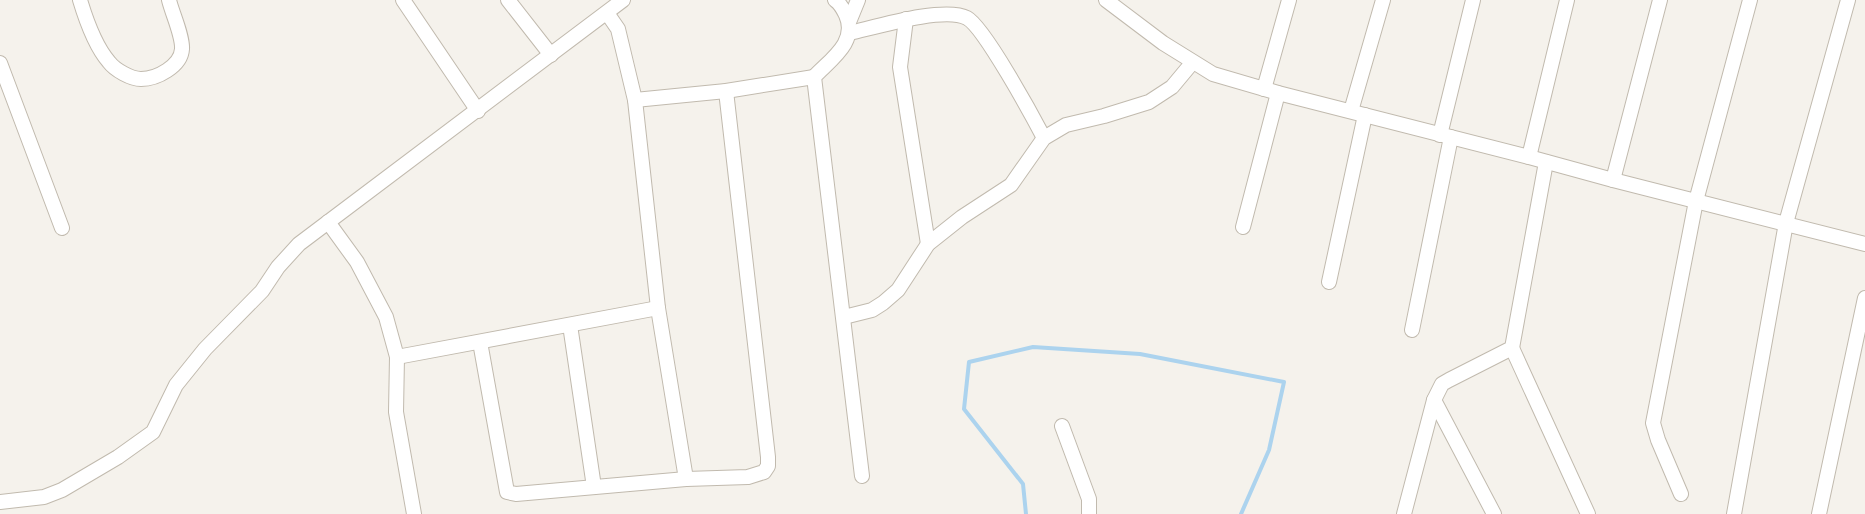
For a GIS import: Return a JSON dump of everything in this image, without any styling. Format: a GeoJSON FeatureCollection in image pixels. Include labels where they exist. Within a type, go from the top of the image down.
{"type":"FeatureCollection","features":[{"type":"Feature","properties":{"kind":"street"},"geometry":{"type":"LineString","coordinates":[[80,0],[88,26],[109,63],[127,75],[140,79],[163,72],[174,65],[180,57],[183,46],[169,0]]}},
{"type":"Feature","properties":{"kind":"street"},"geometry":{"type":"LineString","coordinates":[[403,0],[478,111]]}},
{"type":"Feature","properties":{"kind":"street"},"geometry":{"type":"LineString","coordinates":[[508,0],[551,56]]}},
{"type":"Feature","properties":{"kind":"street"},"geometry":{"type":"LineString","coordinates":[[0,501],[44,498],[62,490],[118,457],[153,432],[176,385],[205,349],[262,291],[278,267],[299,244],[623,0]]}},
{"type":"Feature","properties":{"kind":"street"},"geometry":{"type":"LineString","coordinates":[[836,0],[841,4],[849,28]]}},
{"type":"Feature","properties":{"kind":"street"},"geometry":{"type":"LineString","coordinates":[[635,100],[726,91],[814,77],[846,45],[858,0]]}},
{"type":"Feature","properties":{"kind":"street"},"geometry":{"type":"LineString","coordinates":[[1106,0],[1163,44],[1213,74],[1271,91],[1865,244]]}},
{"type":"Feature","properties":{"kind":"street"},"geometry":{"type":"LineString","coordinates":[[1243,227],[1289,0]]}},
{"type":"Feature","properties":{"kind":"street"},"geometry":{"type":"LineString","coordinates":[[1329,282],[1358,113],[1383,0]]}},
{"type":"Feature","properties":{"kind":"street"},"geometry":{"type":"LineString","coordinates":[[1412,330],[1446,136],[1473,0]]}},
{"type":"Feature","properties":{"kind":"street"},"geometry":{"type":"LineString","coordinates":[[1529,157],[1567,0]]}},
{"type":"Feature","properties":{"kind":"street"},"geometry":{"type":"LineString","coordinates":[[1613,180],[1660,0]]}},
{"type":"Feature","properties":{"kind":"street"},"geometry":{"type":"LineString","coordinates":[[1681,494],[1653,423],[1696,201],[1750,0]]}},
{"type":"Feature","properties":{"kind":"street"},"geometry":{"type":"LineString","coordinates":[[1734,514],[1786,223],[1848,0]]}},
{"type":"Feature","properties":{"kind":"street"},"geometry":{"type":"LineString","coordinates":[[607,13],[618,29],[635,100],[658,308],[686,479]]}},
{"type":"Feature","properties":{"kind":"street"},"geometry":{"type":"LineString","coordinates":[[849,28],[952,14],[968,18],[988,43],[1044,138]]}},
{"type":"Feature","properties":{"kind":"street"},"geometry":{"type":"LineString","coordinates":[[906,19],[900,67],[928,244]]}},
{"type":"Feature","properties":{"kind":"street"},"geometry":{"type":"LineString","coordinates":[[0,63],[62,228]]}},
{"type":"Feature","properties":{"kind":"street"},"geometry":{"type":"LineString","coordinates":[[844,317],[872,310],[898,290],[928,244],[962,217],[1011,185],[1044,138],[1066,125],[1149,102],[1172,87],[1192,63]]}},
{"type":"Feature","properties":{"kind":"street"},"geometry":{"type":"LineString","coordinates":[[814,77],[862,476]]}},
{"type":"Feature","properties":{"kind":"street"},"geometry":{"type":"LineString","coordinates":[[480,342],[507,492],[516,494],[686,479],[748,477],[764,472],[768,466],[726,91]]}},
{"type":"Feature","properties":{"kind":"street"},"geometry":{"type":"LineString","coordinates":[[1546,162],[1512,348],[1588,514]]}},
{"type":"Feature","properties":{"kind":"street"},"geometry":{"type":"LineString","coordinates":[[328,222],[357,262],[386,316],[397,357],[396,412],[414,514]]}},
{"type":"Feature","properties":{"kind":"street"},"geometry":{"type":"LineString","coordinates":[[1819,514],[1865,298]]}},
{"type":"Feature","properties":{"kind":"street"},"geometry":{"type":"LineString","coordinates":[[397,357],[658,308]]}},
{"type":"Feature","properties":{"kind":"street"},"geometry":{"type":"LineString","coordinates":[[570,325],[594,487]]}},
{"type":"Feature","properties":{"kind":"street"},"geometry":{"type":"LineString","coordinates":[[1404,514],[1434,400],[1442,384],[1512,348]]}},
{"type":"Feature","properties":{"kind":"street"},"geometry":{"type":"LineString","coordinates":[[1434,400],[1494,514]]}},
{"type":"Feature","properties":{"kind":"street"},"geometry":{"type":"LineString","coordinates":[[1062,426],[1089,499],[1089,514]]}},
{"type":"Feature","properties":{"kind":"waterway"},"geometry":{"type":"LineString","coordinates":[[1026,514],[1023,484],[964,409],[969,362],[1033,347],[1140,354],[1284,382],[1269,450],[1241,514]]}}]}
